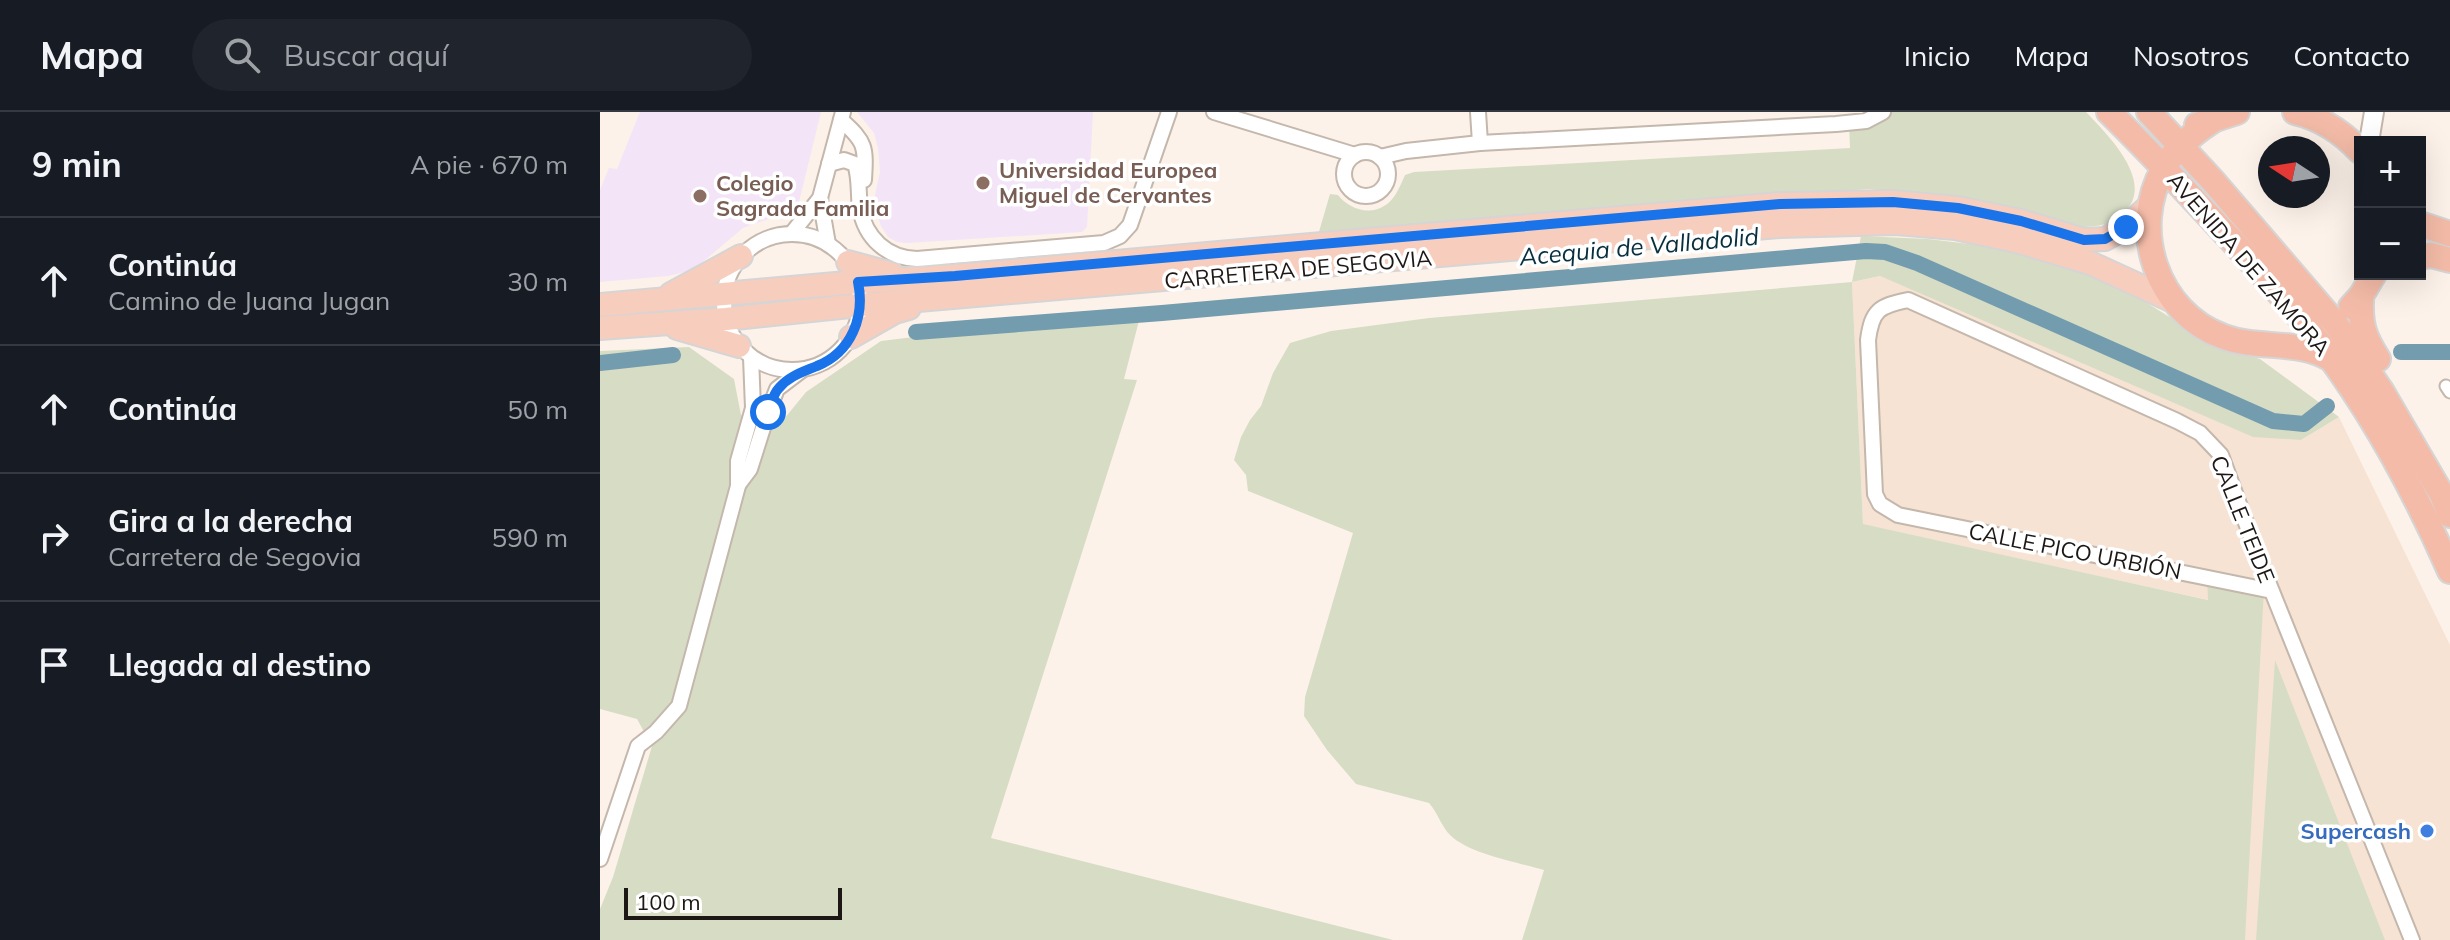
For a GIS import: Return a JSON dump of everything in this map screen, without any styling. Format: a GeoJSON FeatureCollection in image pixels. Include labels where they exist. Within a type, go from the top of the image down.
{"type":"FeatureCollection","features":[{"type":"Feature","properties":{"kind":"highway"},"geometry":{"type":"LineString","coordinates":[[2097,112],[2140,166],[2150,203],[2149,243],[2154,264],[2175,302],[2196,323],[2222,337],[2250,344],[2308,348],[2331,359]]}},
{"type":"Feature","properties":{"kind":"highway","name":"AVENIDA DE ZAMORA"},"geometry":{"type":"LineString","coordinates":[[2109,112],[2164,167],[2291,306],[2325,329],[2331,359],[2362,403],[2400,470],[2450,571]]}},
{"type":"Feature","properties":{"kind":"highway","name":"AVENIDA DE ZAMORA"},"geometry":{"type":"LineString","coordinates":[[2149,112],[2213,181],[2325,329],[2382,392],[2446,505]]}},
{"type":"Feature","properties":{"kind":"highway"},"geometry":{"type":"LineString","coordinates":[[2156,112],[2179,123],[2198,125],[2237,112]]}},
{"type":"Feature","properties":{"kind":"highway"},"geometry":{"type":"LineString","coordinates":[[2306,113],[2354,144]]}},
{"type":"Feature","properties":{"kind":"highway"},"geometry":{"type":"LineString","coordinates":[[2150,203],[2164,167],[2180,146],[2212,121]]}},
{"type":"Feature","properties":{"kind":"highway"},"geometry":{"type":"LineString","coordinates":[[2426,226],[2450,234]]}},
{"type":"Feature","properties":{"kind":"highway"},"geometry":{"type":"LineString","coordinates":[[2426,256],[2450,260]]}},
{"type":"Feature","properties":{"kind":"highway"},"geometry":{"type":"LineString","coordinates":[[2279,345],[2325,329],[2361,296],[2370,280]]}},
{"type":"Feature","properties":{"kind":"highway"},"geometry":{"type":"LineString","coordinates":[[2361,296],[2360,314],[2365,338],[2414,423],[2446,505]]}},
{"type":"Feature","properties":{"kind":"main road","name":"CARRETERA DE SEGOVIA"},"geometry":{"type":"LineString","coordinates":[[853,272],[913,279],[1780,204],[1893,202],[1958,208],[2021,221],[2084,240],[2095,240],[2105,239],[2126,227],[2150,203]]}},
{"type":"Feature","properties":{"kind":"main road","name":"CARRETERA DE SEGOVIA"},"geometry":{"type":"LineString","coordinates":[[600,328],[1764,227],[1896,223],[1955,228],[2016,241],[2090,263],[2175,302]]}},
{"type":"Feature","properties":{"kind":"main road"},"geometry":{"type":"LineString","coordinates":[[655,301],[741,256]]}},
{"type":"Feature","properties":{"kind":"main road"},"geometry":{"type":"LineString","coordinates":[[600,305],[724,294],[853,272]]}},
{"type":"Feature","properties":{"kind":"main road"},"geometry":{"type":"LineString","coordinates":[[851,337],[895,312],[933,300]]}},
{"type":"Feature","properties":{"kind":"main road"},"geometry":{"type":"LineString","coordinates":[[661,323],[745,352]]}},
{"type":"Feature","properties":{"kind":"street"},"geometry":{"type":"LineString","coordinates":[[829,164],[844,160],[855,164],[860,212],[868,233],[887,252],[908,259],[1104,243],[1120,236],[1130,225],[1169,112]]}},
{"type":"Feature","properties":{"kind":"street"},"geometry":{"type":"LineString","coordinates":[[1214,112],[1347,156],[1368,152],[1384,164],[1387,178],[1379,191],[1365,196],[1346,184],[1344,169],[1347,156]]}},
{"type":"Feature","properties":{"kind":"street"},"geometry":{"type":"LineString","coordinates":[[1478,112],[1480,143]]}},
{"type":"Feature","properties":{"kind":"street"},"geometry":{"type":"LineString","coordinates":[[1384,164],[1406,151],[1480,143],[1836,124],[1866,121],[1883,112]]}},
{"type":"Feature","properties":{"kind":"street"},"geometry":{"type":"LineString","coordinates":[[2370,136],[2374,112]]}},
{"type":"Feature","properties":{"kind":"street"},"geometry":{"type":"LineString","coordinates":[[842,116],[863,144],[865,165],[860,212]]}},
{"type":"Feature","properties":{"kind":"street"},"geometry":{"type":"LineString","coordinates":[[792,233],[820,198],[842,116]]}},
{"type":"Feature","properties":{"kind":"street"},"geometry":{"type":"LineString","coordinates":[[835,145],[852,144],[860,150],[865,165]]}},
{"type":"Feature","properties":{"kind":"street"},"geometry":{"type":"LineString","coordinates":[[820,198],[828,244]]}},
{"type":"Feature","properties":{"kind":"street"},"geometry":{"type":"LineString","coordinates":[[600,859],[638,746],[656,732],[679,706],[738,486],[738,461],[753,408],[745,352],[726,319],[724,294],[728,279],[741,256],[765,239],[792,233],[810,236],[828,244],[853,272],[860,305],[858,322],[851,337],[830,359],[802,370],[777,389],[750,469],[738,486]]}},
{"type":"Feature","properties":{"kind":"street","name":"CALLE TEIDE"},"geometry":{"type":"LineString","coordinates":[[1880,504],[1875,494],[1868,340],[1870,325],[1885,305],[1908,300],[2200,433],[2221,455],[2412,940]]}},
{"type":"Feature","properties":{"kind":"street"},"geometry":{"type":"LineString","coordinates":[[745,352],[778,369],[802,370]]}},
{"type":"Feature","properties":{"kind":"street","name":"CALLE PICO URBIÓN"},"geometry":{"type":"LineString","coordinates":[[1880,504],[1898,515],[2272,591]]}},
{"type":"Feature","properties":{"kind":"shaded area","name":"Colegio Sagrada Familia"},"geometry":{"type":"Polygon","coordinates":[[[640,112],[821,112],[799,202],[788,212],[743,228],[693,270],[668,276],[600,282],[600,190],[609,168],[617,169],[640,112]]]}},
{"type":"Feature","properties":{"kind":"shaded area","name":"Universidad Europea Miguel de Cervantes"},"geometry":{"type":"Polygon","coordinates":[[[857,112],[1093,112],[1087,227],[1082,232],[897,242],[888,237],[875,208],[880,172],[878,148],[874,133],[857,112]]]}},
{"type":"Feature","properties":{"kind":"shaded area"},"geometry":{"type":"Polygon","coordinates":[[[1880,276],[2301,440],[2339,417],[2450,645],[2450,940],[2178,940],[2209,600],[1863,525],[1852,282],[1880,276]]]}},
{"type":"Feature","properties":{"kind":"green space"},"geometry":{"type":"Polygon","coordinates":[[[1883,112],[2086,112],[2124,157],[2131,170],[2134,196],[2128,208],[2114,220],[2084,227],[1946,198],[1869,189],[1318,235],[1330,194],[1338,195],[1347,204],[1359,209],[1378,209],[1391,200],[1405,175],[1414,172],[1850,148],[1849,123],[1883,112]]]}},
{"type":"Feature","properties":{"kind":"green space"},"geometry":{"type":"Polygon","coordinates":[[[1861,236],[1928,239],[2011,249],[2087,271],[2139,298],[2213,344],[2260,359],[2339,417],[2301,440],[2253,437],[1880,276],[1852,282],[1861,236]]]}},
{"type":"Feature","properties":{"kind":"green space"},"geometry":{"type":"Polygon","coordinates":[[[1852,282],[1863,524],[2208,600],[2207,578],[2264,589],[2245,940],[1522,940],[1544,870],[1458,842],[1429,803],[1356,784],[1304,716],[1305,697],[1353,533],[1248,491],[1246,475],[1234,460],[1241,437],[1261,406],[1273,373],[1290,343],[1331,331],[1429,318],[1852,282]]]}},
{"type":"Feature","properties":{"kind":"green space"},"geometry":{"type":"Polygon","coordinates":[[[1142,309],[1124,379],[1137,380],[991,838],[1393,940],[600,940],[600,909],[613,877],[652,746],[637,719],[600,709],[600,351],[689,347],[734,379],[741,415],[780,424],[806,392],[881,341],[1142,309]]]}},
{"type":"Feature","properties":{"kind":"green space"},"geometry":{"type":"Polygon","coordinates":[[[2275,660],[2385,940],[2256,940],[2275,660]]]}},
{"type":"Feature","properties":{"kind":"waterway","name":"Acequia de Valladolid"},"geometry":{"type":"LineString","coordinates":[[916,332],[1866,251],[1885,252],[1917,263],[2273,421],[2304,424],[2327,406]]}},
{"type":"Feature","properties":{"kind":"waterway","name":"Acequia de Valladolid"},"geometry":{"type":"LineString","coordinates":[[2401,352],[2450,352]]}},
{"type":"Feature","properties":{"kind":"waterway","name":"Acequia de Valladolid"},"geometry":{"type":"LineString","coordinates":[[600,363],[673,355]]}},
{"type":"Feature","properties":{"kind":"place","name":"Universidad Europea Miguel de Cervantes"},"geometry":{"type":"Point","coordinates":[983,183]}},
{"type":"Feature","properties":{"kind":"place","name":"Colegio Sagrada Familia"},"geometry":{"type":"Point","coordinates":[700,196]}},
{"type":"Feature","properties":{"kind":"place","name":"Supercash"},"geometry":{"type":"Point","coordinates":[2427,831]}},
{"type":"Feature","properties":{"kind":"route"},"geometry":{"type":"LineString","coordinates":[[768,412],[777,389],[802,370],[830,359],[851,337],[858,322],[858,282],[1780,204],[1893,202],[1958,208],[2021,221],[2084,240],[2105,239],[2126,227]]}}]}
